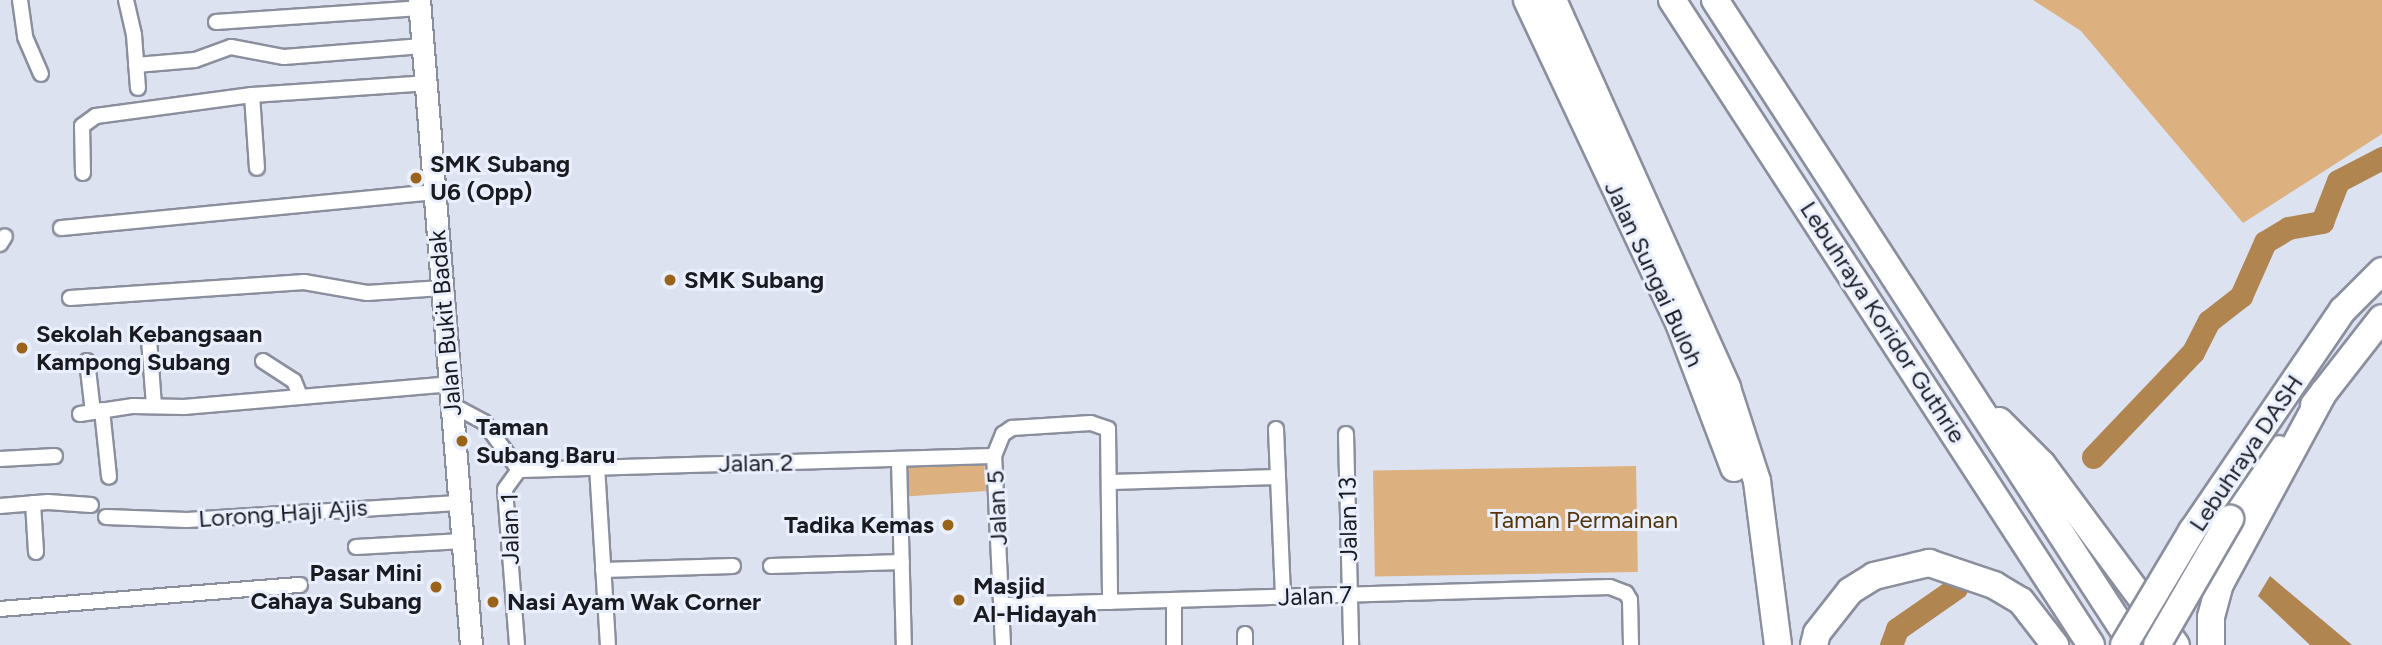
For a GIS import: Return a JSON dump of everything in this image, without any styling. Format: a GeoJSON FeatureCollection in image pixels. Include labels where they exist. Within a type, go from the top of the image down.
{"type":"FeatureCollection","features":[{"type":"Feature","properties":{"kind":"highway","name":"Jalan Sungai Buloh"},"geometry":{"type":"LineString","coordinates":[[1527,0],[1679,323],[1768,554]]}},
{"type":"Feature","properties":{"kind":"highway","name":"Jalan Sungai Buloh"},"geometry":{"type":"LineString","coordinates":[[1553,0],[1727,388],[1756,481],[1768,554],[1778,645]]}},
{"type":"Feature","properties":{"kind":"highway","name":"Lebuhraya Koridor Guthrie"},"geometry":{"type":"LineString","coordinates":[[1672,0],[2007,511],[2091,645]]}},
{"type":"Feature","properties":{"kind":"highway","name":"Lebuhraya Koridor Guthrie"},"geometry":{"type":"LineString","coordinates":[[1715,0],[2133,645]]}},
{"type":"Feature","properties":{"kind":"highway","name":"Lebuhraya DASH"},"geometry":{"type":"LineString","coordinates":[[2124,645],[2192,531],[2343,310],[2382,271]]}},
{"type":"Feature","properties":{"kind":"highway","name":"Lebuhraya DASH"},"geometry":{"type":"LineString","coordinates":[[2157,645],[2245,493],[2382,318]]}},
{"type":"Feature","properties":{"kind":"highway"},"geometry":{"type":"LineString","coordinates":[[1961,382],[2042,464],[2176,645]]}},
{"type":"Feature","properties":{"kind":"highway"},"geometry":{"type":"LineString","coordinates":[[2211,645],[2211,617],[2220,584],[2325,392]]}},
{"type":"Feature","properties":{"kind":"highway"},"geometry":{"type":"LineString","coordinates":[[2035,558],[2075,645]]}},
{"type":"Feature","properties":{"kind":"highway"},"geometry":{"type":"LineString","coordinates":[[1814,645],[1817,633],[1850,591],[1897,568],[1929,563],[1994,585],[2021,601],[2055,645]]}},
{"type":"Feature","properties":{"kind":"main road","name":"Jalan Bukit Badak"},"geometry":{"type":"LineString","coordinates":[[419,4],[471,645]]}},
{"type":"Feature","properties":{"kind":"street"},"geometry":{"type":"LineString","coordinates":[[20,0],[25,37],[41,74]]}},
{"type":"Feature","properties":{"kind":"street"},"geometry":{"type":"LineString","coordinates":[[126,0],[138,88]]}},
{"type":"Feature","properties":{"kind":"street"},"geometry":{"type":"LineString","coordinates":[[216,22],[419,4]]}},
{"type":"Feature","properties":{"kind":"street"},"geometry":{"type":"LineString","coordinates":[[136,65],[195,60],[231,47],[284,57],[423,46]]}},
{"type":"Feature","properties":{"kind":"street"},"geometry":{"type":"LineString","coordinates":[[83,173],[82,126],[87,119],[252,95],[426,83]]}},
{"type":"Feature","properties":{"kind":"street"},"geometry":{"type":"LineString","coordinates":[[252,95],[257,168]]}},
{"type":"Feature","properties":{"kind":"street"},"geometry":{"type":"LineString","coordinates":[[61,228],[433,192]]}},
{"type":"Feature","properties":{"kind":"street"},"geometry":{"type":"LineString","coordinates":[[70,298],[304,282],[368,293],[442,288]]}},
{"type":"Feature","properties":{"kind":"street"},"geometry":{"type":"LineString","coordinates":[[149,339],[154,405]]}},
{"type":"Feature","properties":{"kind":"street"},"geometry":{"type":"LineString","coordinates":[[87,361],[92,412],[109,477]]}},
{"type":"Feature","properties":{"kind":"street"},"geometry":{"type":"LineString","coordinates":[[263,361],[294,382],[300,396]]}},
{"type":"Feature","properties":{"kind":"street"},"geometry":{"type":"LineString","coordinates":[[92,412],[154,405],[185,407],[300,396],[452,394]]}},
{"type":"Feature","properties":{"kind":"street","name":"Jalan 1"},"geometry":{"type":"LineString","coordinates":[[452,394],[484,422],[519,470],[505,489],[517,645]]}},
{"type":"Feature","properties":{"kind":"street"},"geometry":{"type":"LineString","coordinates":[[994,456],[1003,434],[1017,427],[1098,423],[1109,435],[1110,603]]}},
{"type":"Feature","properties":{"kind":"street"},"geometry":{"type":"LineString","coordinates":[[1276,429],[1283,597]]}},
{"type":"Feature","properties":{"kind":"street","name":"Jalan 13"},"geometry":{"type":"LineString","coordinates":[[1346,434],[1351,645]]}},
{"type":"Feature","properties":{"kind":"street"},"geometry":{"type":"LineString","coordinates":[[0,459],[55,456]]}},
{"type":"Feature","properties":{"kind":"street","name":"Jalan 2"},"geometry":{"type":"LineString","coordinates":[[519,470],[994,456]]}},
{"type":"Feature","properties":{"kind":"street","name":"Jalan 5"},"geometry":{"type":"LineString","coordinates":[[994,456],[1003,645]]}},
{"type":"Feature","properties":{"kind":"street"},"geometry":{"type":"LineString","coordinates":[[899,460],[904,645]]}},
{"type":"Feature","properties":{"kind":"street"},"geometry":{"type":"LineString","coordinates":[[597,466],[608,645]]}},
{"type":"Feature","properties":{"kind":"street"},"geometry":{"type":"LineString","coordinates":[[1110,482],[1278,477]]}},
{"type":"Feature","properties":{"kind":"street"},"geometry":{"type":"LineString","coordinates":[[0,506],[33,503],[91,505]]}},
{"type":"Feature","properties":{"kind":"street"},"geometry":{"type":"LineString","coordinates":[[33,503],[36,552]]}},
{"type":"Feature","properties":{"kind":"street","name":"Lorong Haji Ajis"},"geometry":{"type":"LineString","coordinates":[[106,517],[187,520],[461,503]]}},
{"type":"Feature","properties":{"kind":"street"},"geometry":{"type":"LineString","coordinates":[[356,547],[463,541]]}},
{"type":"Feature","properties":{"kind":"street"},"geometry":{"type":"LineString","coordinates":[[771,566],[902,562]]}},
{"type":"Feature","properties":{"kind":"street"},"geometry":{"type":"LineString","coordinates":[[603,570],[733,566]]}},
{"type":"Feature","properties":{"kind":"street"},"geometry":{"type":"LineString","coordinates":[[0,609],[300,585]]}},
{"type":"Feature","properties":{"kind":"street","name":"Jalan 7"},"geometry":{"type":"LineString","coordinates":[[1002,605],[1610,587],[1626,593],[1631,645]]}},
{"type":"Feature","properties":{"kind":"street"},"geometry":{"type":"LineString","coordinates":[[1174,601],[1174,645]]}},
{"type":"Feature","properties":{"kind":"green space"},"geometry":{"type":"Polygon","coordinates":[[[2033,0],[2382,0],[2382,134],[2243,223],[2081,31],[2033,0]]]}},
{"type":"Feature","properties":{"kind":"green space"},"geometry":{"type":"Polygon","coordinates":[[[984,460],[986,491],[906,497],[904,466],[984,460]]]}},
{"type":"Feature","properties":{"kind":"green space","name":"Taman Permainan"},"geometry":{"type":"Polygon","coordinates":[[[1636,466],[1638,572],[1375,577],[1373,471],[1636,466]]]}},
{"type":"Feature","properties":{"kind":"shaded area"},"geometry":{"type":"Polygon","coordinates":[[[2270,576],[2352,645],[2310,645],[2258,596],[2270,576]]]}},
{"type":"Feature","properties":{"kind":"waterway"},"geometry":{"type":"LineString","coordinates":[[2093,457],[2193,352],[2209,321],[2241,296],[2265,242],[2288,228],[2322,222],[2338,181],[2382,158]]}},
{"type":"Feature","properties":{"kind":"waterway"},"geometry":{"type":"LineString","coordinates":[[1891,645],[1897,629],[1956,588]]}},
{"type":"Feature","properties":{"kind":"place","name":"SMK Subang U6 (Opp)"},"geometry":{"type":"Point","coordinates":[416,178]}},
{"type":"Feature","properties":{"kind":"place","name":"SMK Subang"},"geometry":{"type":"Point","coordinates":[670,280]}},
{"type":"Feature","properties":{"kind":"place","name":"Sekolah Kebangsaan Kampong Subang"},"geometry":{"type":"Point","coordinates":[22,348]}},
{"type":"Feature","properties":{"kind":"place","name":"Taman Subang Baru"},"geometry":{"type":"Point","coordinates":[462,441]}},
{"type":"Feature","properties":{"kind":"place","name":"Tadika Kemas"},"geometry":{"type":"Point","coordinates":[948,525]}},
{"type":"Feature","properties":{"kind":"place","name":"Pasar Mini Cahaya Subang"},"geometry":{"type":"Point","coordinates":[436,587]}},
{"type":"Feature","properties":{"kind":"place","name":"Masjid Al-Hidayah"},"geometry":{"type":"Point","coordinates":[959,600]}},
{"type":"Feature","properties":{"kind":"place","name":"Nasi Ayam Wak Corner"},"geometry":{"type":"Point","coordinates":[493,602]}}]}
